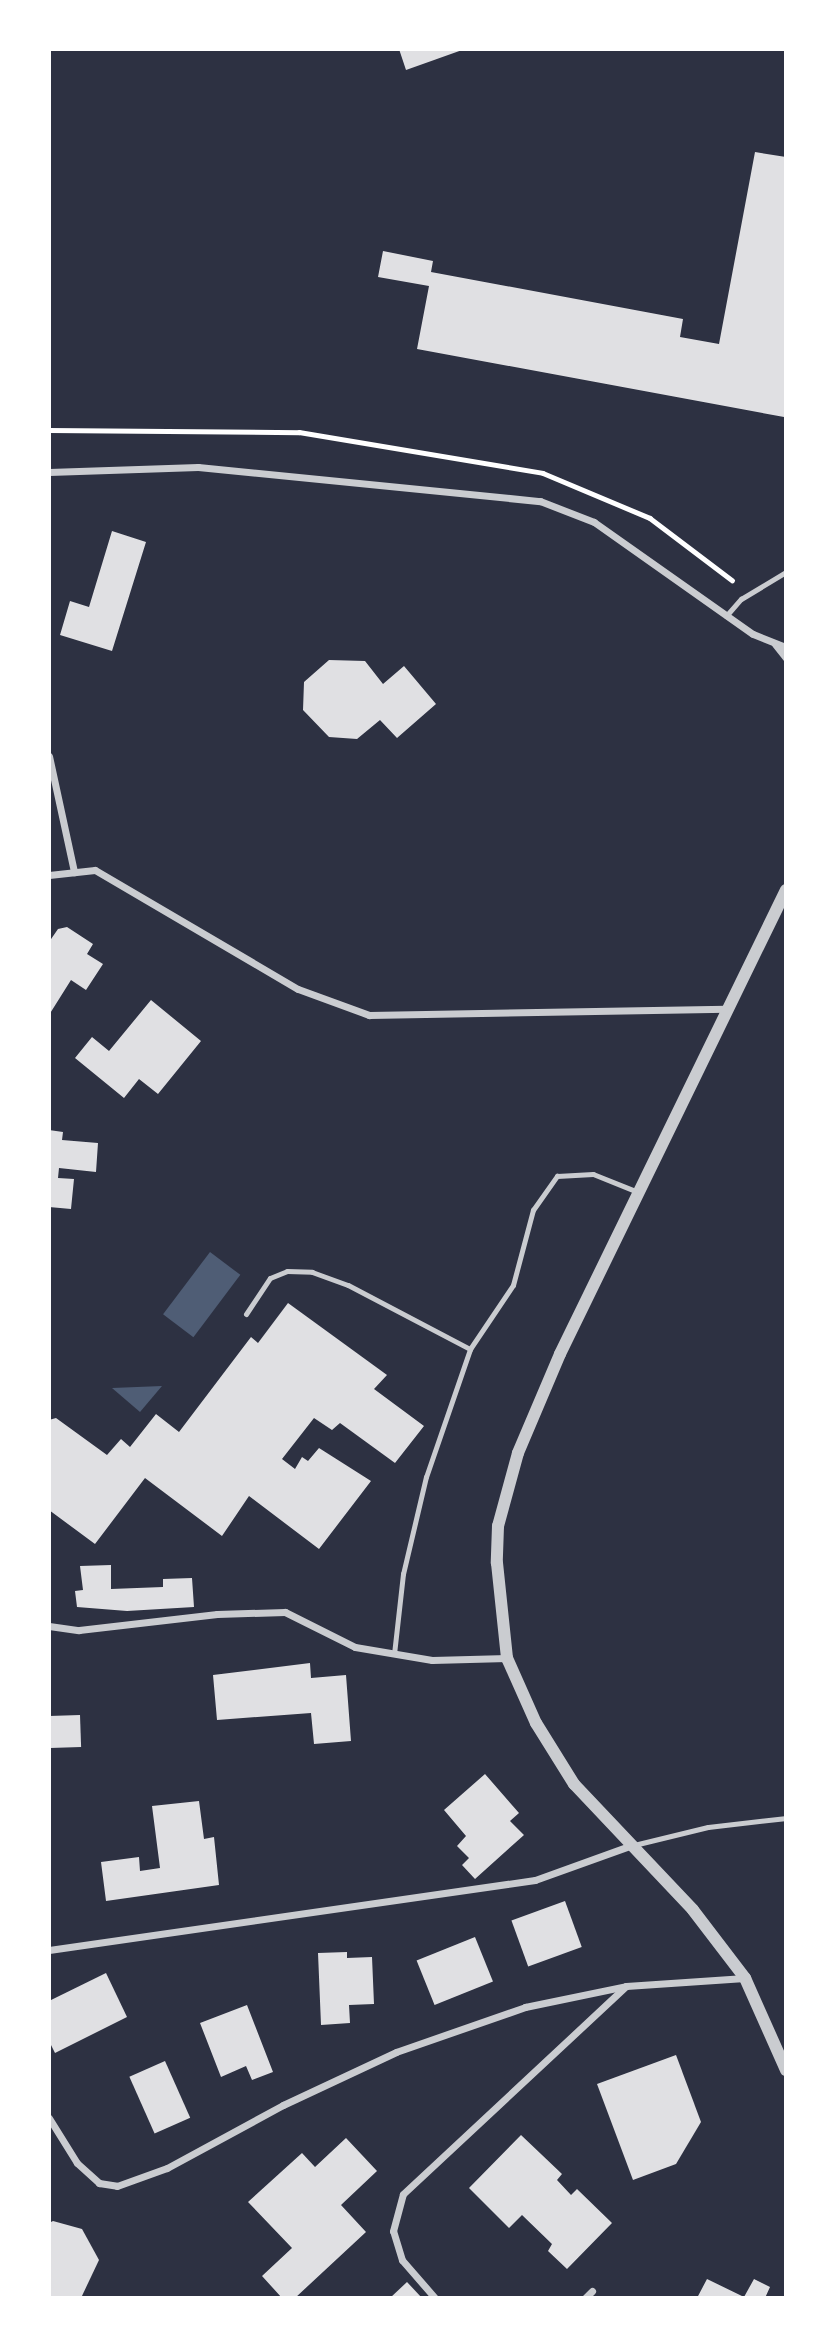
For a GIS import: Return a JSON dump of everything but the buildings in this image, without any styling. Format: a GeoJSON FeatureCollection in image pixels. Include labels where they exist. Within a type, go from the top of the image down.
{"type":"FeatureCollection","features":[{"type":"Feature","properties":{"kind":"street"},"geometry":{"type":"LineString","coordinates":[[49,471],[198,467],[540,501],[594,522],[726,616],[786,647]]}},
{"type":"Feature","properties":{"kind":"street"},"geometry":{"type":"LineString","coordinates":[[775,643],[786,658]]}},
{"type":"Feature","properties":{"kind":"street"},"geometry":{"type":"LineString","coordinates":[[49,755],[74,872]]}},
{"type":"Feature","properties":{"kind":"street"},"geometry":{"type":"LineString","coordinates":[[49,874],[95,870],[299,989],[369,1015],[726,1009]]}},
{"type":"Feature","properties":{"kind":"street"},"geometry":{"type":"LineString","coordinates":[[786,890],[560,1354],[515,1465],[498,1526],[498,1594],[507,1658],[536,1723],[574,1784],[693,1910],[745,1978],[786,2070]]}},
{"type":"Feature","properties":{"kind":"street"},"geometry":{"type":"LineString","coordinates":[[49,1626],[79,1630],[217,1614],[285,1612],[355,1647],[432,1661],[507,1658]]}},
{"type":"Feature","properties":{"kind":"street"},"geometry":{"type":"LineString","coordinates":[[49,1950],[535,1880],[632,1845]]}},
{"type":"Feature","properties":{"kind":"street"},"geometry":{"type":"LineString","coordinates":[[49,2118],[77,2163],[99,2183],[117,2186],[167,2168],[283,2105],[396,2052],[525,2007],[626,1986],[745,1978]]}},
{"type":"Feature","properties":{"kind":"street"},"geometry":{"type":"LineString","coordinates":[[435,2298],[402,2260],[393,2231],[403,2194],[626,1986]]}},
{"type":"Feature","properties":{"kind":"street"},"geometry":{"type":"LineString","coordinates":[[585,2298],[592,2291]]}},
{"type":"Feature","properties":{"kind":"lane"},"geometry":{"type":"LineString","coordinates":[[726,616],[741,599],[786,572]]}},
{"type":"Feature","properties":{"kind":"lane"},"geometry":{"type":"LineString","coordinates":[[394,1654],[403,1574],[426,1477],[470,1349],[513,1285],[533,1210],[557,1176],[593,1174],[638,1192]]}},
{"type":"Feature","properties":{"kind":"lane"},"geometry":{"type":"LineString","coordinates":[[246,1314],[270,1279],[288,1271],[312,1272],[348,1285],[470,1349]]}},
{"type":"Feature","properties":{"kind":"lane"},"geometry":{"type":"LineString","coordinates":[[632,1845],[708,1827],[786,1818]]}},
{"type":"Feature","properties":{"kind":"water"},"geometry":{"type":"Polygon","coordinates":[[[210,1252],[240,1275],[193,1337],[163,1314],[210,1252]]]}},
{"type":"Feature","properties":{"kind":"water"},"geometry":{"type":"Polygon","coordinates":[[[162,1386],[140,1412],[112,1388],[162,1386]]]}}]}
